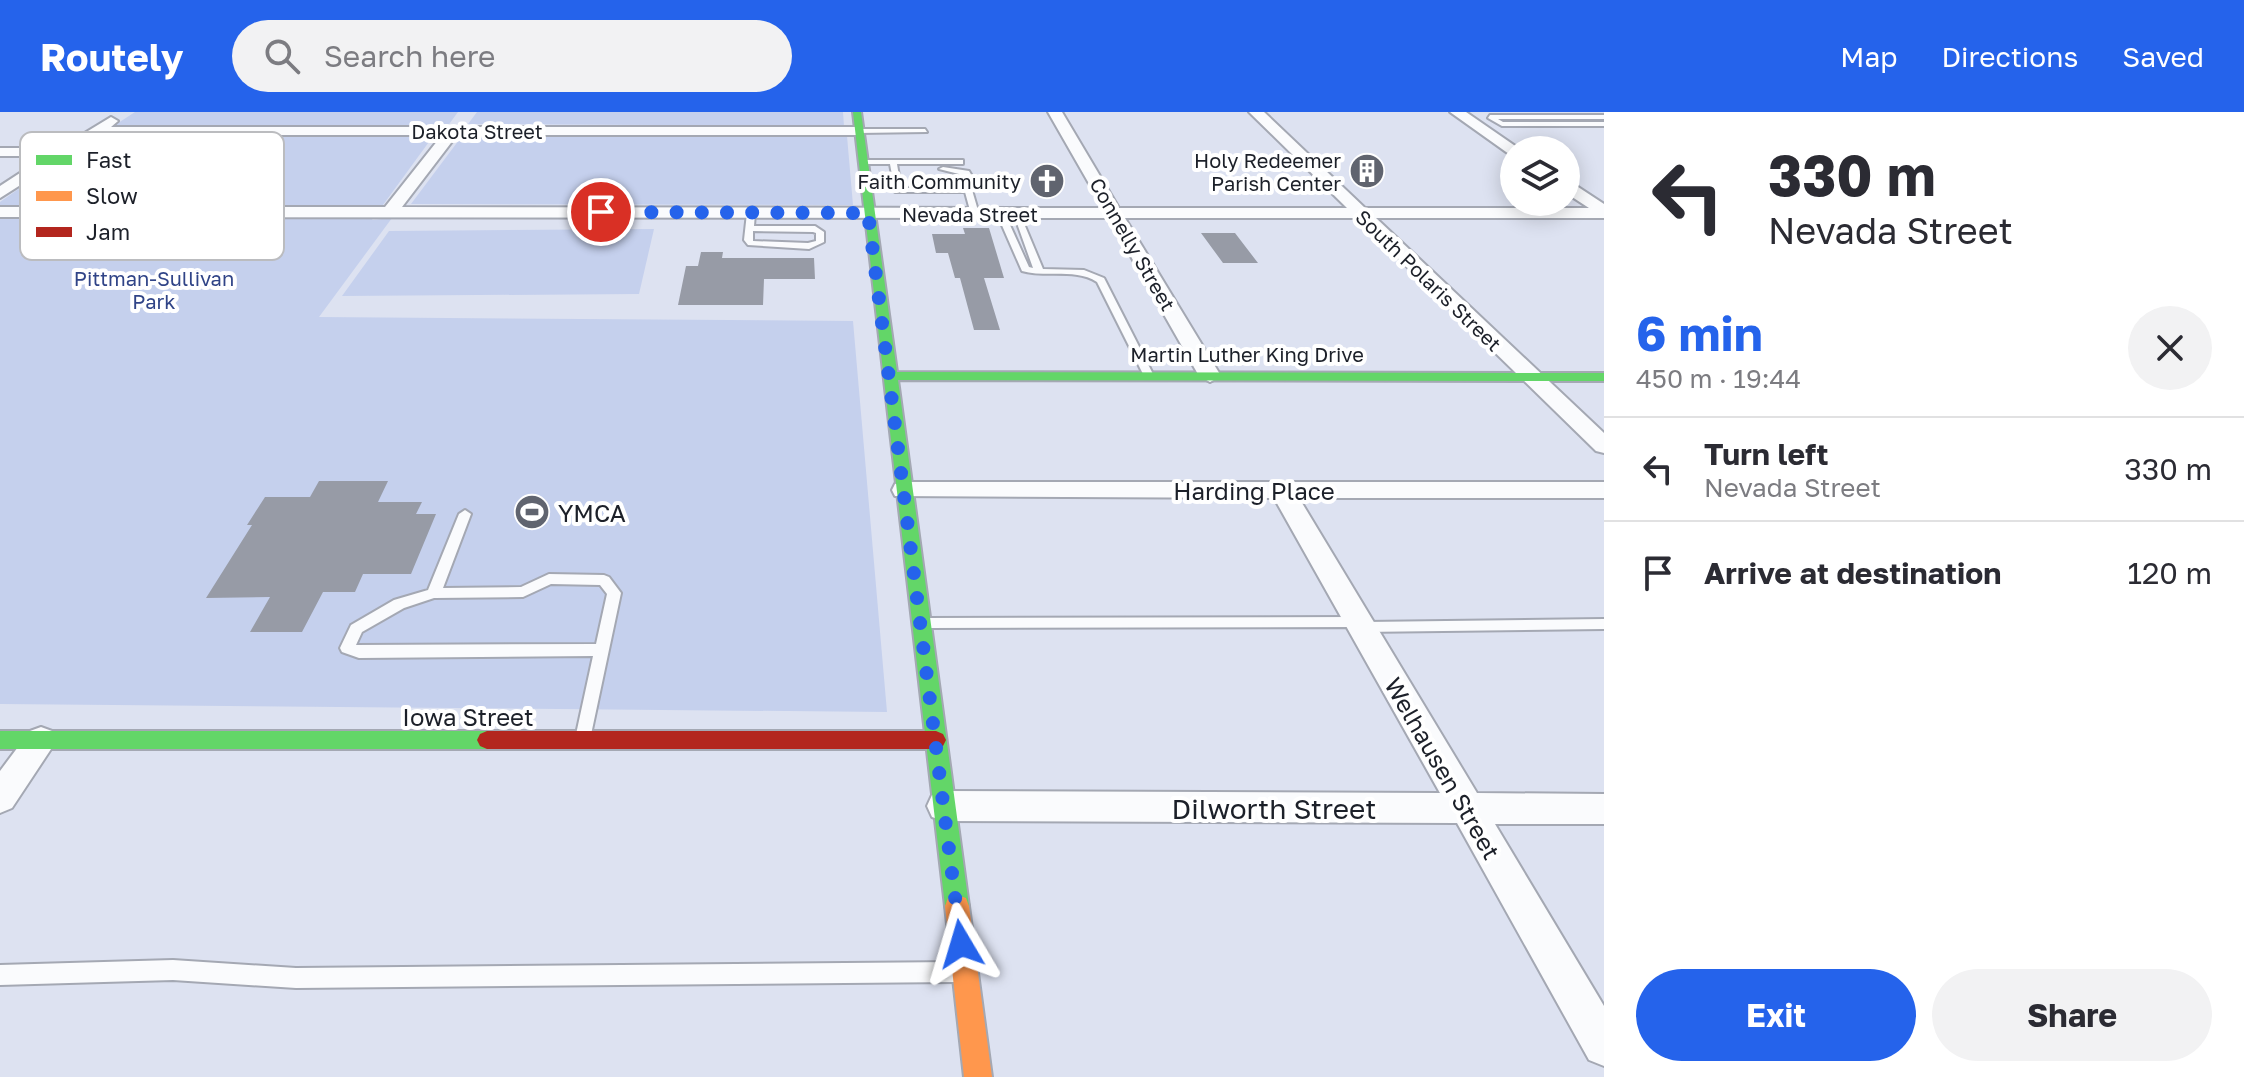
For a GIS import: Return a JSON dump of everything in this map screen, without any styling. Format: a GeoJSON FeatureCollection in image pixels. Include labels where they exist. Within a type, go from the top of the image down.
{"type":"FeatureCollection","features":[{"type":"Feature","properties":{"kind":"main road"},"geometry":{"type":"LineString","coordinates":[[858,122],[978,1077]]}},
{"type":"Feature","properties":{"kind":"main road","name":"Martin Luther King Drive"},"geometry":{"type":"LineString","coordinates":[[890,376],[1604,377]]}},
{"type":"Feature","properties":{"kind":"main road","name":"Iowa Street"},"geometry":{"type":"LineString","coordinates":[[0,740],[936,740]]}},
{"type":"Feature","properties":{"kind":"street"},"geometry":{"type":"LineString","coordinates":[[95,131],[125,112]]}},
{"type":"Feature","properties":{"kind":"street","name":"Connelly Street"},"geometry":{"type":"LineString","coordinates":[[1055,112],[1210,376]]}},
{"type":"Feature","properties":{"kind":"street","name":"South Polaris Street"},"geometry":{"type":"LineString","coordinates":[[1256,112],[1604,446]]}},
{"type":"Feature","properties":{"kind":"street"},"geometry":{"type":"LineString","coordinates":[[1457,112],[1500,141]]}},
{"type":"Feature","properties":{"kind":"street","name":"Dakota Street"},"geometry":{"type":"LineString","coordinates":[[95,131],[453,131],[858,122]]}},
{"type":"Feature","properties":{"kind":"street"},"geometry":{"type":"LineString","coordinates":[[391,211],[453,131]]}},
{"type":"Feature","properties":{"kind":"street"},"geometry":{"type":"LineString","coordinates":[[0,193],[20,180]]}},
{"type":"Feature","properties":{"kind":"street"},"geometry":{"type":"LineString","coordinates":[[1580,196],[1604,212]]}},
{"type":"Feature","properties":{"kind":"street","name":"Nevada Street"},"geometry":{"type":"LineString","coordinates":[[284,211],[391,211],[750,221],[868,213],[1361,215],[1604,212]]}},
{"type":"Feature","properties":{"kind":"street","name":"Nevada Street"},"geometry":{"type":"LineString","coordinates":[[0,212],[20,212]]}},
{"type":"Feature","properties":{"kind":"street","name":"Harding Place"},"geometry":{"type":"LineString","coordinates":[[904,490],[1604,490]]}},
{"type":"Feature","properties":{"kind":"street","name":"Welhausen Street"},"geometry":{"type":"LineString","coordinates":[[1282,490],[1604,1045]]}},
{"type":"Feature","properties":{"kind":"street"},"geometry":{"type":"LineString","coordinates":[[0,798],[41,740]]}},
{"type":"Feature","properties":{"kind":"street","name":"Dilworth Street"},"geometry":{"type":"LineString","coordinates":[[944,806],[1604,809]]}},
{"type":"Feature","properties":{"kind":"lane"},"geometry":{"type":"LineString","coordinates":[[1490,117],[1603,123],[1502,124],[1490,117]]}},
{"type":"Feature","properties":{"kind":"lane"},"geometry":{"type":"LineString","coordinates":[[858,122],[925,131]]}},
{"type":"Feature","properties":{"kind":"lane"},"geometry":{"type":"LineString","coordinates":[[863,162],[957,170],[970,176],[968,190],[975,214]]}},
{"type":"Feature","properties":{"kind":"lane"},"geometry":{"type":"LineString","coordinates":[[894,166],[960,162]]}},
{"type":"Feature","properties":{"kind":"lane"},"geometry":{"type":"LineString","coordinates":[[894,166],[898,190],[968,190]]}},
{"type":"Feature","properties":{"kind":"lane"},"geometry":{"type":"LineString","coordinates":[[1008,214],[1022,265],[1032,272],[1084,273],[1101,280],[1149,376]]}},
{"type":"Feature","properties":{"kind":"lane"},"geometry":{"type":"LineString","coordinates":[[750,221],[815,229],[820,232],[820,242],[809,246],[757,245],[748,240],[750,221]]}},
{"type":"Feature","properties":{"kind":"lane"},"geometry":{"type":"LineString","coordinates":[[434,593],[465,514]]}},
{"type":"Feature","properties":{"kind":"lane"},"geometry":{"type":"LineString","coordinates":[[583,740],[602,650],[614,593],[604,580],[549,579],[523,592],[434,593],[399,604],[356,629],[347,648],[359,652],[602,650]]}},
{"type":"Feature","properties":{"kind":"lane"},"geometry":{"type":"LineString","coordinates":[[921,623],[1604,624]]}},
{"type":"Feature","properties":{"kind":"lane"},"geometry":{"type":"LineString","coordinates":[[0,975],[173,970],[296,978],[965,972]]}},
{"type":"Feature","properties":{"kind":"green space"},"geometry":{"type":"Polygon","coordinates":[[[135,112],[458,112],[447,127],[112,127],[135,112]]]}},
{"type":"Feature","properties":{"kind":"green space"},"geometry":{"type":"Polygon","coordinates":[[[477,112],[843,112],[844,126],[468,124],[477,112]]]}},
{"type":"Feature","properties":{"kind":"green space","name":"YMCA"},"geometry":{"type":"Polygon","coordinates":[[[284,135],[434,135],[372,220],[392,218],[319,317],[853,321],[887,712],[0,704],[0,202],[20,188],[20,260],[284,260],[284,135]]]}},
{"type":"Feature","properties":{"kind":"green space"},"geometry":{"type":"Polygon","coordinates":[[[462,136],[847,136],[853,205],[411,204],[462,136]]]}},
{"type":"Feature","properties":{"kind":"green space"},"geometry":{"type":"Polygon","coordinates":[[[654,229],[639,294],[342,296],[389,231],[654,229]]]}},
{"type":"Feature","properties":{"kind":"building"},"geometry":{"type":"Polygon","coordinates":[[[963,228],[989,228],[1004,278],[984,278],[1000,330],[974,330],[960,278],[955,278],[948,253],[936,253],[932,234],[965,234],[963,228]]]}},
{"type":"Feature","properties":{"kind":"building"},"geometry":{"type":"Polygon","coordinates":[[[1201,233],[1235,233],[1258,263],[1223,263],[1201,233]]]}},
{"type":"Feature","properties":{"kind":"building"},"geometry":{"type":"Polygon","coordinates":[[[701,252],[723,252],[722,258],[814,258],[815,279],[764,279],[763,305],[678,305],[686,266],[698,266],[701,252]]]}},
{"type":"Feature","properties":{"kind":"building"},"geometry":{"type":"Polygon","coordinates":[[[319,481],[388,481],[378,502],[422,502],[416,514],[436,514],[411,574],[363,574],[355,592],[323,592],[302,632],[250,632],[270,597],[206,598],[252,525],[247,525],[265,497],[310,497],[319,481]]]}},
{"type":"Feature","properties":{"kind":"traffic: fast"},"geometry":{"type":"LineString","coordinates":[[857,112],[957,906]]}},
{"type":"Feature","properties":{"kind":"traffic: fast"},"geometry":{"type":"LineString","coordinates":[[890,376],[1604,377]]}},
{"type":"Feature","properties":{"kind":"traffic: fast"},"geometry":{"type":"LineString","coordinates":[[0,740],[487,740]]}},
{"type":"Feature","properties":{"kind":"traffic: slow"},"geometry":{"type":"LineString","coordinates":[[957,906],[978,1077]]}},
{"type":"Feature","properties":{"kind":"traffic: jam"},"geometry":{"type":"LineString","coordinates":[[487,740],[936,740]]}},
{"type":"Feature","properties":{"kind":"place","name":"Holy Redeemer Parish Center"},"geometry":{"type":"Point","coordinates":[1367,171]}},
{"type":"Feature","properties":{"kind":"place","name":"Faith Community"},"geometry":{"type":"Point","coordinates":[1047,181]}},
{"type":"Feature","properties":{"kind":"place","name":"YMCA"},"geometry":{"type":"Point","coordinates":[532,512]}},
{"type":"Feature","properties":{"kind":"route"},"geometry":{"type":"LineString","coordinates":[[601,212],[868,213],[961,944]]}},
{"type":"Feature","properties":{"kind":"park label","name":"Pittman-Sullivan Park"},"geometry":{"type":"Point","coordinates":[154,290]}}]}
